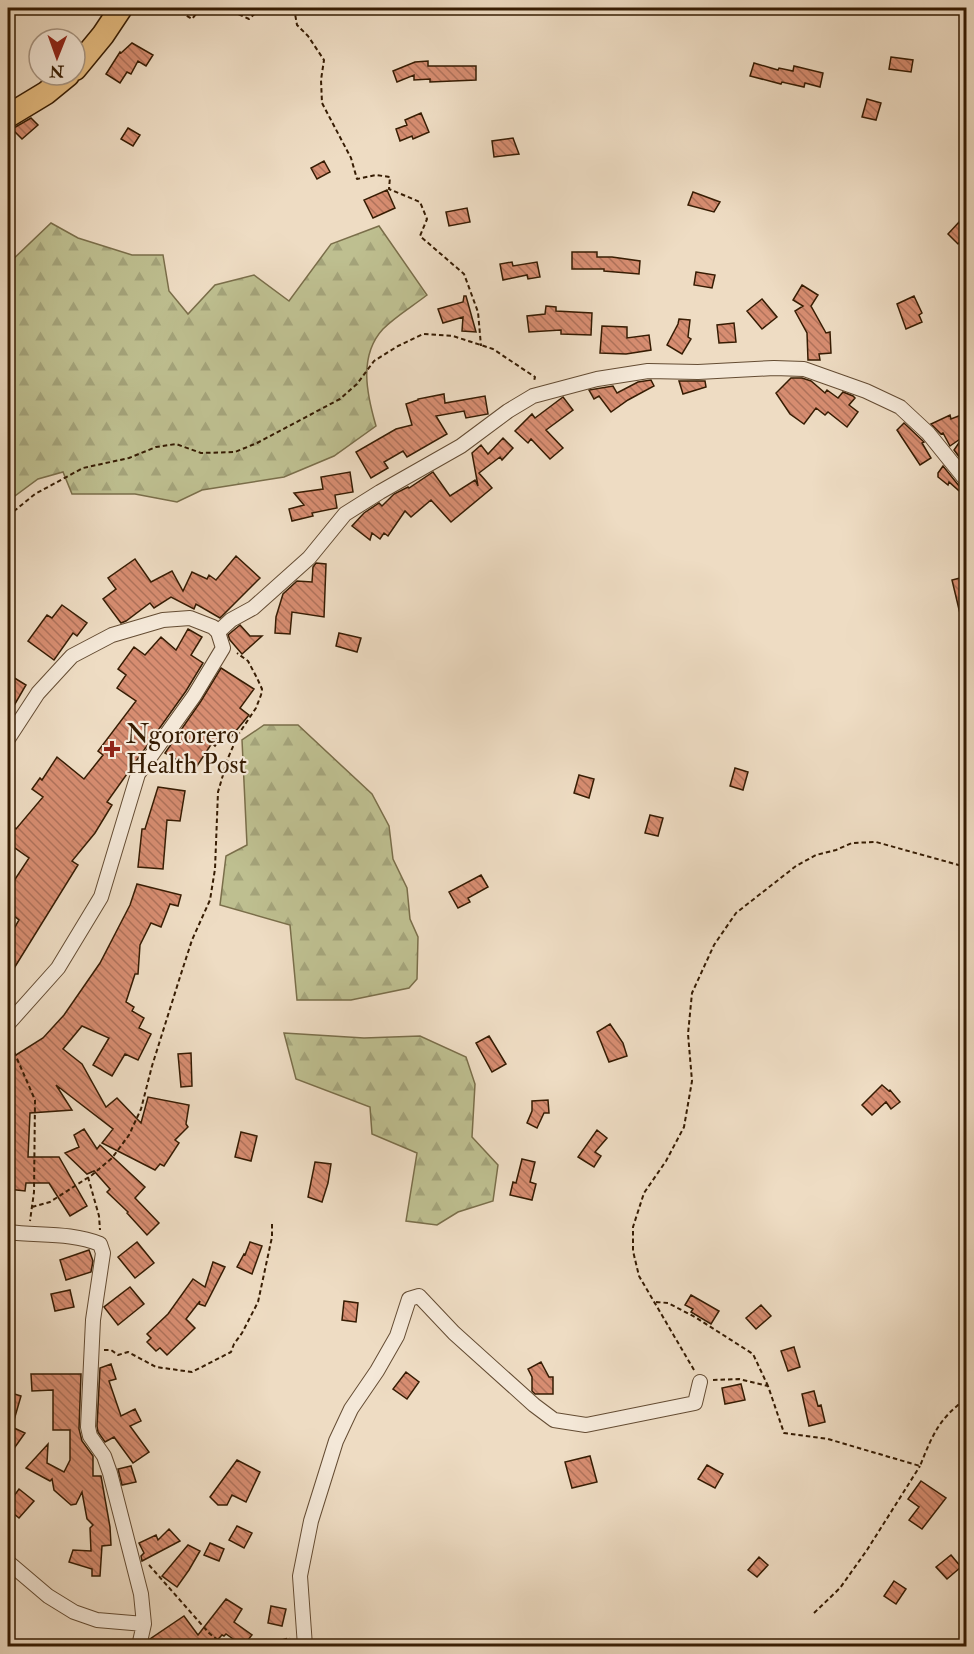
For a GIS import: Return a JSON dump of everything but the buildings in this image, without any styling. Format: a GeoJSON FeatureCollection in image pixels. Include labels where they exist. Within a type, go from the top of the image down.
{"type":"FeatureCollection","features":[{"type":"Feature","properties":{"kind":"main road"},"geometry":{"type":"LineString","coordinates":[[87,54],[121,8]]}},
{"type":"Feature","properties":{"kind":"main road"},"geometry":{"type":"LineString","coordinates":[[8,116],[53,87]]}},
{"type":"Feature","properties":{"kind":"street"},"geometry":{"type":"LineString","coordinates":[[218,632],[231,620],[253,608],[309,558],[345,514],[461,446],[508,411],[533,396],[597,379],[648,370],[698,372],[774,368],[804,369],[866,391],[900,407],[928,433],[966,480]]}},
{"type":"Feature","properties":{"kind":"street"},"geometry":{"type":"LineString","coordinates":[[8,739],[38,693],[72,656],[112,635],[163,620],[190,618],[213,627],[218,632],[223,648],[194,696],[138,774],[101,897],[58,968],[8,1024]]}},
{"type":"Feature","properties":{"kind":"street"},"geometry":{"type":"LineString","coordinates":[[8,1232],[88,1239],[100,1244],[103,1253],[94,1309],[88,1400],[90,1436],[104,1456],[141,1594],[144,1624],[139,1647]]}},
{"type":"Feature","properties":{"kind":"street"},"geometry":{"type":"LineString","coordinates":[[305,1645],[300,1576],[311,1521],[336,1441],[351,1409],[397,1336],[410,1299],[413,1297],[419,1296],[454,1333],[527,1399],[554,1420],[586,1425],[695,1403],[700,1382]]}},
{"type":"Feature","properties":{"kind":"street"},"geometry":{"type":"LineString","coordinates":[[8,1562],[48,1596],[74,1612],[97,1620],[144,1624]]}},
{"type":"Feature","properties":{"kind":"path"},"geometry":{"type":"LineString","coordinates":[[174,8],[192,19],[201,8]]}},
{"type":"Feature","properties":{"kind":"path"},"geometry":{"type":"LineString","coordinates":[[225,8],[249,19],[261,8]]}},
{"type":"Feature","properties":{"kind":"path"},"geometry":{"type":"LineString","coordinates":[[294,8],[297,25],[308,36],[324,60],[321,80],[322,103],[351,158],[357,179],[376,175],[390,177],[388,189],[420,202],[427,219],[420,236],[464,274],[478,312],[481,346]]}},
{"type":"Feature","properties":{"kind":"path"},"geometry":{"type":"LineString","coordinates":[[8,516],[35,494],[83,468],[129,458],[156,447],[176,444],[201,453],[235,452],[257,443],[340,399],[357,384],[374,360],[423,334],[453,336],[493,349],[535,377],[533,396]]}},
{"type":"Feature","properties":{"kind":"path"},"geometry":{"type":"LineString","coordinates":[[32,1207],[50,1202],[112,1158],[129,1135],[141,1110],[152,1066],[186,958],[210,900],[215,868],[218,792],[231,750],[256,708],[262,689],[248,661],[235,652],[223,648]]}},
{"type":"Feature","properties":{"kind":"path"},"geometry":{"type":"LineString","coordinates":[[768,1386],[739,1379],[719,1378],[700,1382],[639,1276],[633,1251],[633,1227],[644,1193],[666,1161],[684,1127],[692,1081],[688,1034],[692,993],[714,945],[736,913],[796,866],[816,855],[837,850],[852,843],[876,842],[966,867]]}},
{"type":"Feature","properties":{"kind":"path"},"geometry":{"type":"LineString","coordinates":[[8,1038],[35,1100],[34,1192],[28,1235]]}},
{"type":"Feature","properties":{"kind":"path"},"geometry":{"type":"LineString","coordinates":[[88,1177],[99,1216],[100,1244]]}},
{"type":"Feature","properties":{"kind":"path"},"geometry":{"type":"LineString","coordinates":[[92,1350],[111,1350],[118,1355],[128,1352],[156,1367],[192,1372],[231,1352],[258,1302],[272,1237],[272,1221]]}},
{"type":"Feature","properties":{"kind":"path"},"geometry":{"type":"LineString","coordinates":[[655,1302],[668,1303],[677,1307],[753,1354],[768,1386],[784,1433],[828,1439],[920,1466]]}},
{"type":"Feature","properties":{"kind":"path"},"geometry":{"type":"LineString","coordinates":[[814,1613],[840,1588],[867,1550],[920,1466],[933,1432],[952,1409],[966,1399]]}},
{"type":"Feature","properties":{"kind":"path"},"geometry":{"type":"LineString","coordinates":[[128,1543],[209,1633],[225,1647]]}},
{"type":"Feature","properties":{"kind":"path"},"geometry":{"type":"LineString","coordinates":[[261,1647],[289,1638],[305,1645]]}},
{"type":"Feature","properties":{"kind":"green space"},"geometry":{"type":"Polygon","coordinates":[[[51,223],[78,238],[132,255],[163,255],[169,291],[188,314],[215,285],[254,275],[289,301],[331,244],[379,226],[427,295],[383,329],[370,351],[367,363],[368,389],[376,426],[334,456],[284,477],[202,490],[177,502],[135,494],[72,494],[63,472],[38,479],[8,501],[8,295],[10,293],[8,264],[51,223]]]}},
{"type":"Feature","properties":{"kind":"green space"},"geometry":{"type":"Polygon","coordinates":[[[264,725],[298,725],[372,794],[389,826],[393,859],[407,888],[410,919],[418,937],[417,979],[409,988],[351,1000],[297,1000],[290,925],[220,905],[226,856],[247,845],[242,740],[264,725]]]}},
{"type":"Feature","properties":{"kind":"green space"},"geometry":{"type":"Polygon","coordinates":[[[284,1033],[364,1038],[420,1036],[466,1057],[475,1084],[472,1137],[498,1165],[493,1201],[458,1212],[437,1225],[406,1221],[417,1153],[372,1134],[370,1107],[296,1079],[284,1033]]]}},
{"type":"Feature","properties":{"kind":"place","name":"Ngororero Health Post"},"geometry":{"type":"Point","coordinates":[112,749]}}]}
